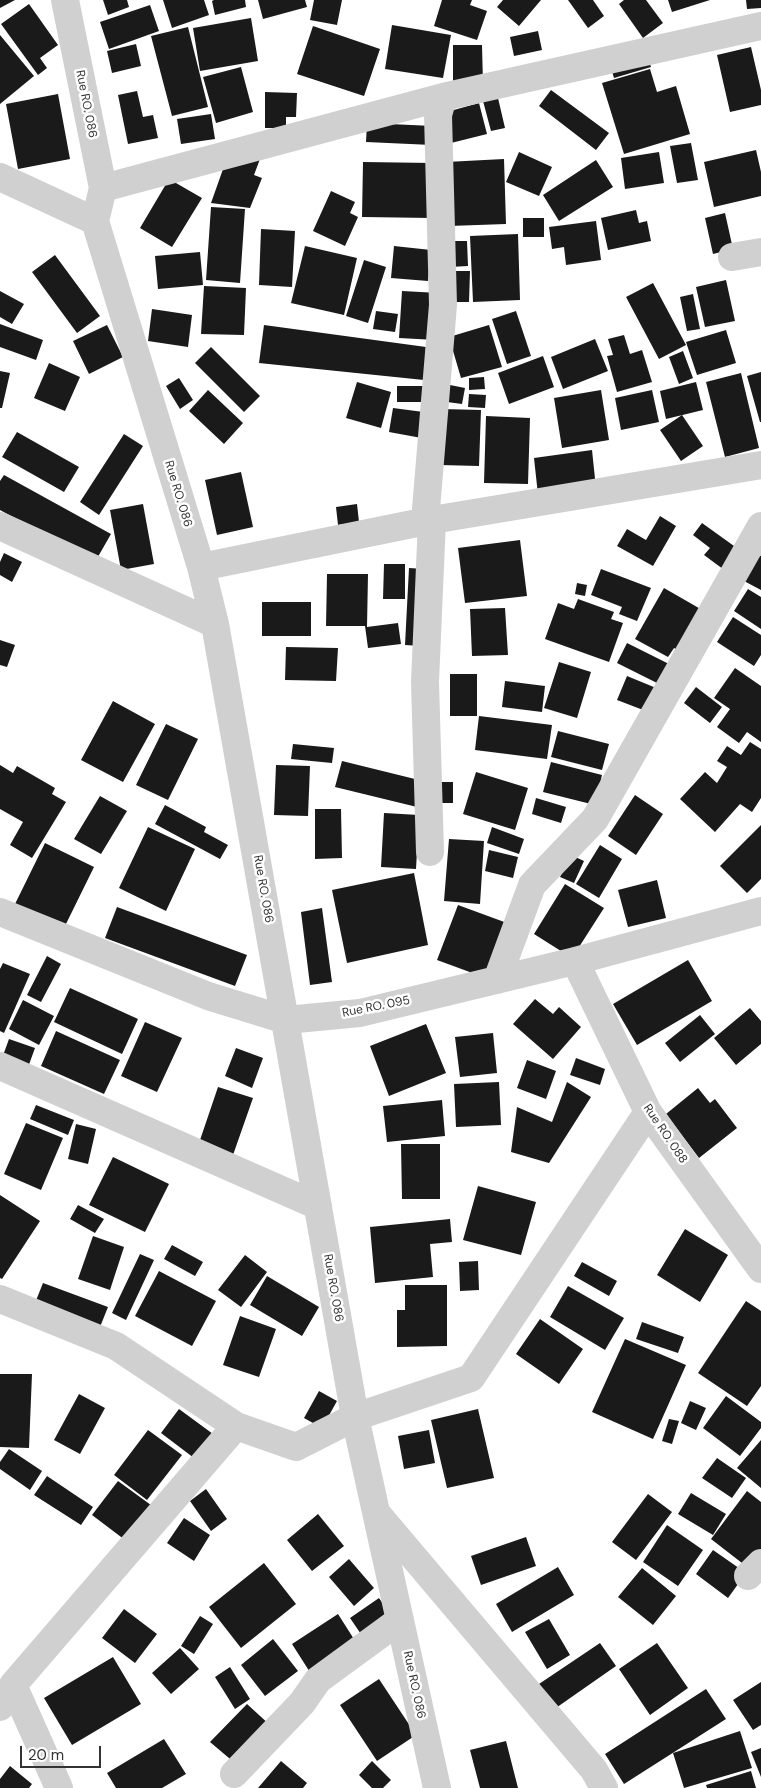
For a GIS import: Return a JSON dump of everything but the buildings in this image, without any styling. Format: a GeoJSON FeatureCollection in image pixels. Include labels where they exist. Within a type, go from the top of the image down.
{"type":"FeatureCollection","features":[{"type":"Feature","properties":{"kind":"street","name":"Rue RO. 086"},"geometry":{"type":"LineString","coordinates":[[65,0],[103,188],[95,221],[201,567],[216,624],[355,1417],[436,1788]]}},
{"type":"Feature","properties":{"kind":"street"},"geometry":{"type":"LineString","coordinates":[[103,188],[443,97],[761,26]]}},
{"type":"Feature","properties":{"kind":"street"},"geometry":{"type":"LineString","coordinates":[[430,852],[425,682],[428,520],[444,305],[438,115],[443,97]]}},
{"type":"Feature","properties":{"kind":"street"},"geometry":{"type":"LineString","coordinates":[[0,177],[95,221]]}},
{"type":"Feature","properties":{"kind":"street"},"geometry":{"type":"LineString","coordinates":[[732,257],[761,252]]}},
{"type":"Feature","properties":{"kind":"street"},"geometry":{"type":"LineString","coordinates":[[201,567],[428,520],[761,465]]}},
{"type":"Feature","properties":{"kind":"street"},"geometry":{"type":"LineString","coordinates":[[0,526],[216,624]]}},
{"type":"Feature","properties":{"kind":"street"},"geometry":{"type":"LineString","coordinates":[[497,980],[532,885],[595,819],[759,535]]}},
{"type":"Feature","properties":{"kind":"street","name":"Rue RO. 095"},"geometry":{"type":"LineString","coordinates":[[0,912],[208,996],[286,1020],[360,1013],[575,961],[761,911]]}},
{"type":"Feature","properties":{"kind":"street","name":"Rue RO. 088"},"geometry":{"type":"LineString","coordinates":[[575,961],[648,1112],[761,1269]]}},
{"type":"Feature","properties":{"kind":"street"},"geometry":{"type":"LineString","coordinates":[[0,1066],[318,1206]]}},
{"type":"Feature","properties":{"kind":"street"},"geometry":{"type":"LineString","coordinates":[[0,1299],[116,1346],[236,1426],[296,1447],[355,1417],[471,1378],[648,1112]]}},
{"type":"Feature","properties":{"kind":"street"},"geometry":{"type":"LineString","coordinates":[[59,1788],[6,1696],[236,1426]]}},
{"type":"Feature","properties":{"kind":"street"},"geometry":{"type":"LineString","coordinates":[[376,1513],[594,1770],[604,1788]]}},
{"type":"Feature","properties":{"kind":"street"},"geometry":{"type":"LineString","coordinates":[[234,1774],[302,1702],[318,1680],[400,1620]]}}]}
